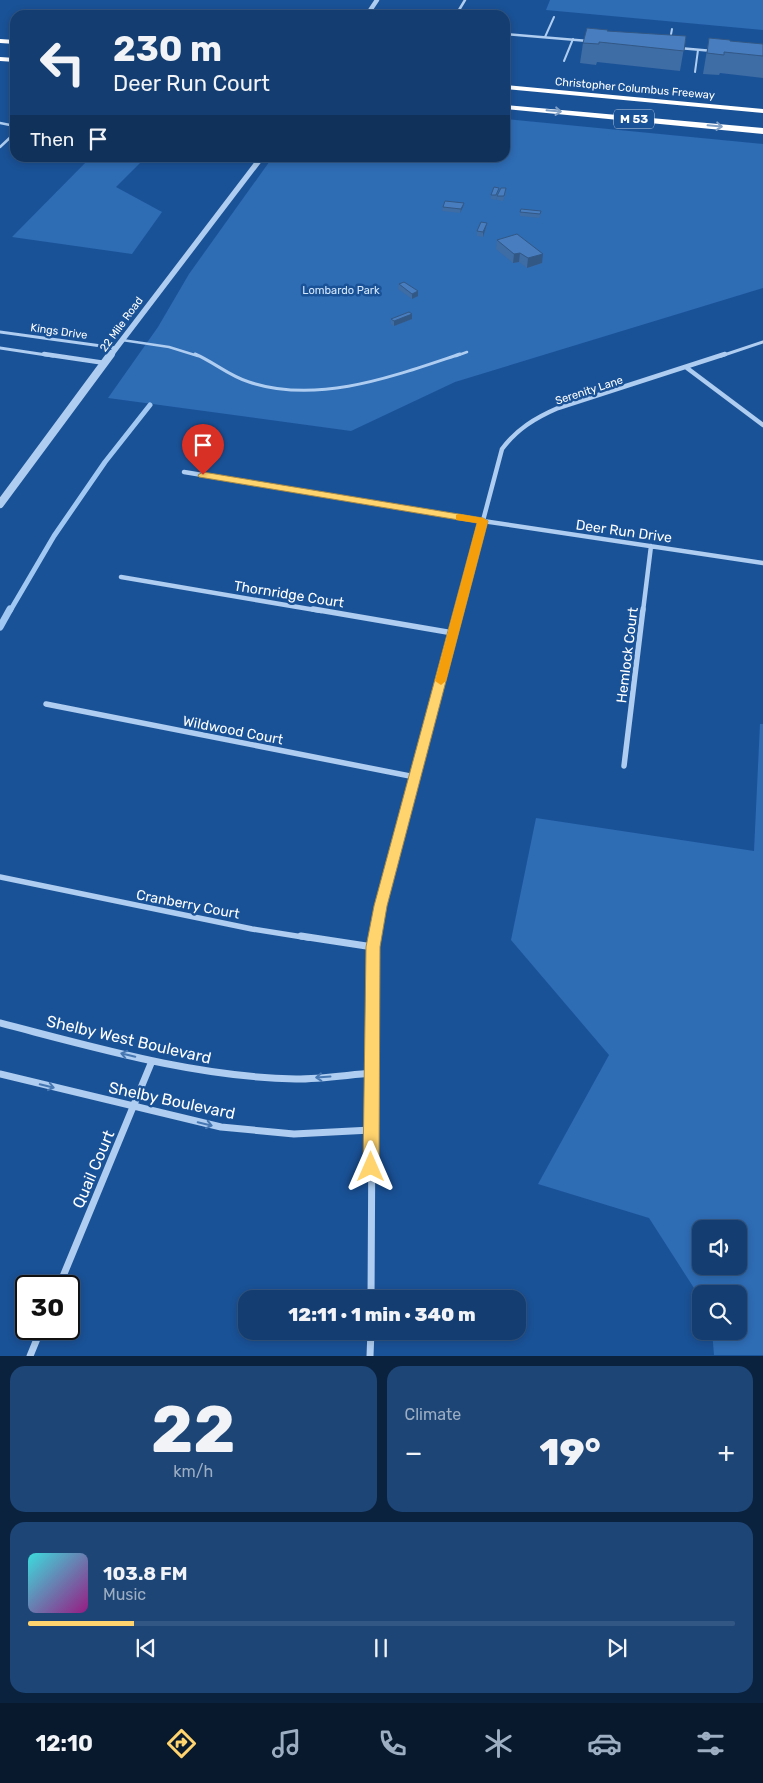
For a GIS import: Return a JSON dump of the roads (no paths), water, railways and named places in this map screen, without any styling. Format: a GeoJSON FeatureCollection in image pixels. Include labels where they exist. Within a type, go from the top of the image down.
{"type":"FeatureCollection","features":[{"type":"Feature","properties":{"kind":"highway","name":"Christopher Columbus Freeway"},"geometry":{"type":"LineString","coordinates":[[510,87],[763,111]]}},
{"type":"Feature","properties":{"kind":"highway","name":"M 53"},"geometry":{"type":"LineString","coordinates":[[510,107],[763,131]]}},
{"type":"Feature","properties":{"kind":"street"},"geometry":{"type":"LineString","coordinates":[[510,34],[592,41]]}},
{"type":"Feature","properties":{"kind":"street"},"geometry":{"type":"LineString","coordinates":[[678,48],[716,51]]}},
{"type":"Feature","properties":{"kind":"street"},"geometry":{"type":"LineString","coordinates":[[0,147],[10,138]]}},
{"type":"Feature","properties":{"kind":"street","name":"22 Mile Road"},"geometry":{"type":"LineString","coordinates":[[0,504],[258,162]]}},
{"type":"Feature","properties":{"kind":"street","name":"Kings Drive"},"geometry":{"type":"LineString","coordinates":[[0,332],[116,348]]}},
{"type":"Feature","properties":{"kind":"street","name":"Serenity Lane"},"geometry":{"type":"LineString","coordinates":[[371,1290],[373,947],[381,906],[502,449],[513,433],[530,420],[558,408],[763,342]]}},
{"type":"Feature","properties":{"kind":"street","name":"Kings Drive"},"geometry":{"type":"LineString","coordinates":[[0,348],[105,364]]}},
{"type":"Feature","properties":{"kind":"street"},"geometry":{"type":"LineString","coordinates":[[687,368],[763,425]]}},
{"type":"Feature","properties":{"kind":"street","name":"Deer Run Drive"},"geometry":{"type":"LineString","coordinates":[[184,472],[483,521],[763,563]]}},
{"type":"Feature","properties":{"kind":"street","name":"Hemlock Court"},"geometry":{"type":"LineString","coordinates":[[624,766],[651,546]]}},
{"type":"Feature","properties":{"kind":"street","name":"Thornridge Court"},"geometry":{"type":"LineString","coordinates":[[121,577],[453,633]]}},
{"type":"Feature","properties":{"kind":"street","name":"Wildwood Court"},"geometry":{"type":"LineString","coordinates":[[46,704],[415,777]]}},
{"type":"Feature","properties":{"kind":"street","name":"Cranberry Court"},"geometry":{"type":"LineString","coordinates":[[0,877],[252,929],[373,947]]}},
{"type":"Feature","properties":{"kind":"street","name":"Shelby West Boulevard"},"geometry":{"type":"LineString","coordinates":[[0,1023],[152,1062],[219,1073],[296,1079],[372,1073]]}},
{"type":"Feature","properties":{"kind":"street","name":"Quail Court"},"geometry":{"type":"LineString","coordinates":[[64,1275],[152,1062]]}},
{"type":"Feature","properties":{"kind":"street","name":"Shelby Boulevard"},"geometry":{"type":"LineString","coordinates":[[0,1074],[221,1127],[294,1134],[371,1130]]}},
{"type":"Feature","properties":{"kind":"street"},"geometry":{"type":"LineString","coordinates":[[30,1356],[37,1340]]}},
{"type":"Feature","properties":{"kind":"street"},"geometry":{"type":"LineString","coordinates":[[370,1356],[371,1340]]}},
{"type":"Feature","properties":{"kind":"lane"},"geometry":{"type":"LineString","coordinates":[[545,37],[554,16]]}},
{"type":"Feature","properties":{"kind":"lane"},"geometry":{"type":"LineString","coordinates":[[669,47],[672,29]]}},
{"type":"Feature","properties":{"kind":"lane"},"geometry":{"type":"LineString","coordinates":[[564,61],[573,39]]}},
{"type":"Feature","properties":{"kind":"lane"},"geometry":{"type":"LineString","coordinates":[[695,72],[698,50]]}},
{"type":"Feature","properties":{"kind":"lane"},"geometry":{"type":"LineString","coordinates":[[122,340],[180,348],[251,383],[292,389],[331,388],[389,377],[467,352]]}},
{"type":"Feature","properties":{"kind":"waterway"},"geometry":{"type":"LineString","coordinates":[[10,611],[54,536],[105,462],[150,405]]}},
{"type":"Feature","properties":{"kind":"waterway"},"geometry":{"type":"LineString","coordinates":[[0,627],[10,609]]}},
{"type":"Feature","properties":{"kind":"park label","name":"Lombardo Park"},"geometry":{"type":"Point","coordinates":[341,290]}}]}
